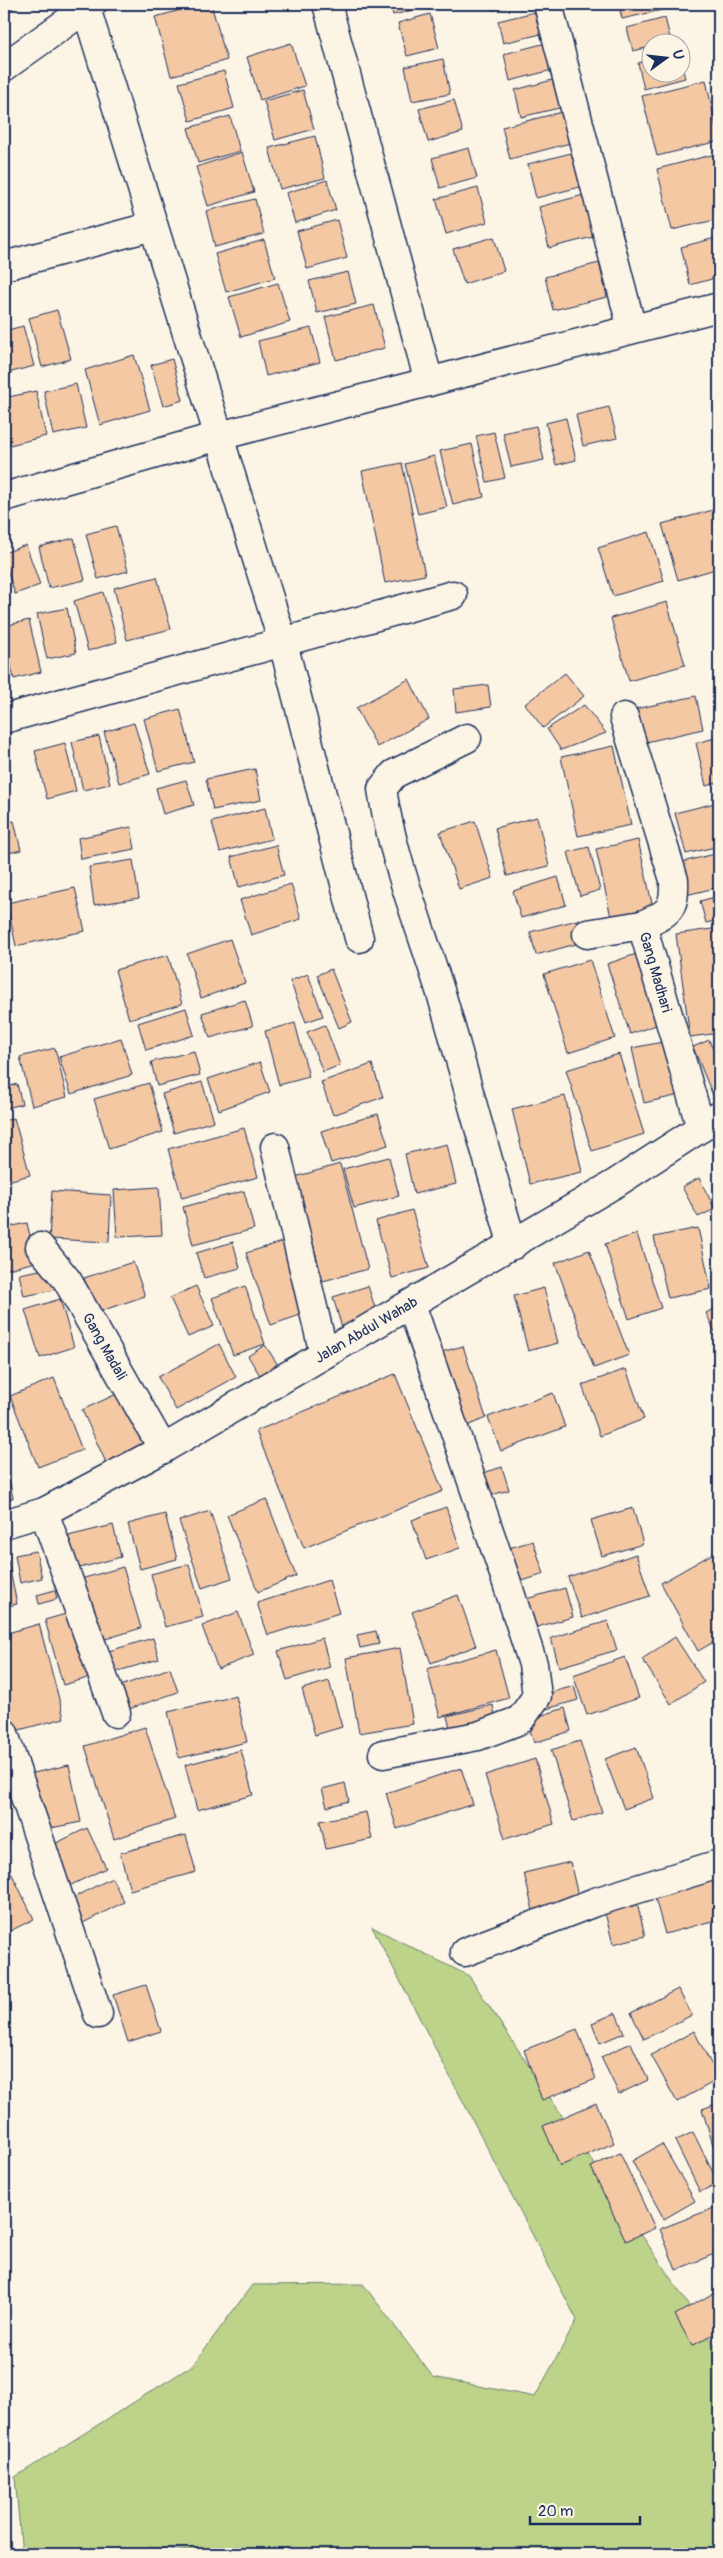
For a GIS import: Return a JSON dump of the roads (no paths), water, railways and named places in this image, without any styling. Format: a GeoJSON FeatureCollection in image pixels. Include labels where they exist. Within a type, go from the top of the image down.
{"type":"FeatureCollection","features":[{"type":"Feature","properties":{"kind":"street"},"geometry":{"type":"LineString","coordinates":[[328,4],[429,382]]}},
{"type":"Feature","properties":{"kind":"street"},"geometry":{"type":"LineString","coordinates":[[548,4],[632,329]]}},
{"type":"Feature","properties":{"kind":"street"},"geometry":{"type":"LineString","coordinates":[[4,67],[89,6],[153,226],[283,643],[359,938]]}},
{"type":"Feature","properties":{"kind":"street"},"geometry":{"type":"LineString","coordinates":[[4,266],[153,226]]}},
{"type":"Feature","properties":{"kind":"street"},"geometry":{"type":"LineString","coordinates":[[4,497],[219,436],[719,306]]}},
{"type":"Feature","properties":{"kind":"street"},"geometry":{"type":"LineString","coordinates":[[4,719],[283,643],[453,594]]}},
{"type":"Feature","properties":{"kind":"street","name":"Gang Madhari"},"geometry":{"type":"LineString","coordinates":[[624,717],[674,880],[675,900],[668,912],[642,925],[710,1122]]}},
{"type":"Feature","properties":{"kind":"street"},"geometry":{"type":"LineString","coordinates":[[467,738],[394,774],[382,789],[395,855],[443,1000],[513,1245]]}},
{"type":"Feature","properties":{"kind":"street"},"geometry":{"type":"LineString","coordinates":[[587,934],[642,925]]}},
{"type":"Feature","properties":{"kind":"street","name":"Jalan Abdul Wahab"},"geometry":{"type":"LineString","coordinates":[[4,1524],[44,1512],[163,1449],[513,1245],[616,1183],[710,1122]]}},
{"type":"Feature","properties":{"kind":"street"},"geometry":{"type":"LineString","coordinates":[[275,1147],[324,1354]]}},
{"type":"Feature","properties":{"kind":"street","name":"Gang Madali"},"geometry":{"type":"LineString","coordinates":[[40,1247],[67,1280],[163,1449]]}},
{"type":"Feature","properties":{"kind":"street"},"geometry":{"type":"LineString","coordinates":[[383,1754],[478,1736],[520,1720],[537,1696],[533,1664],[506,1580],[411,1304]]}},
{"type":"Feature","properties":{"kind":"street"},"geometry":{"type":"LineString","coordinates":[[44,1512],[116,1712]]}},
{"type":"Feature","properties":{"kind":"street"},"geometry":{"type":"LineString","coordinates":[[4,1733],[9,1768],[98,2014]]}},
{"type":"Feature","properties":{"kind":"street"},"geometry":{"type":"LineString","coordinates":[[464,1952],[595,1902],[719,1864]]}}]}
